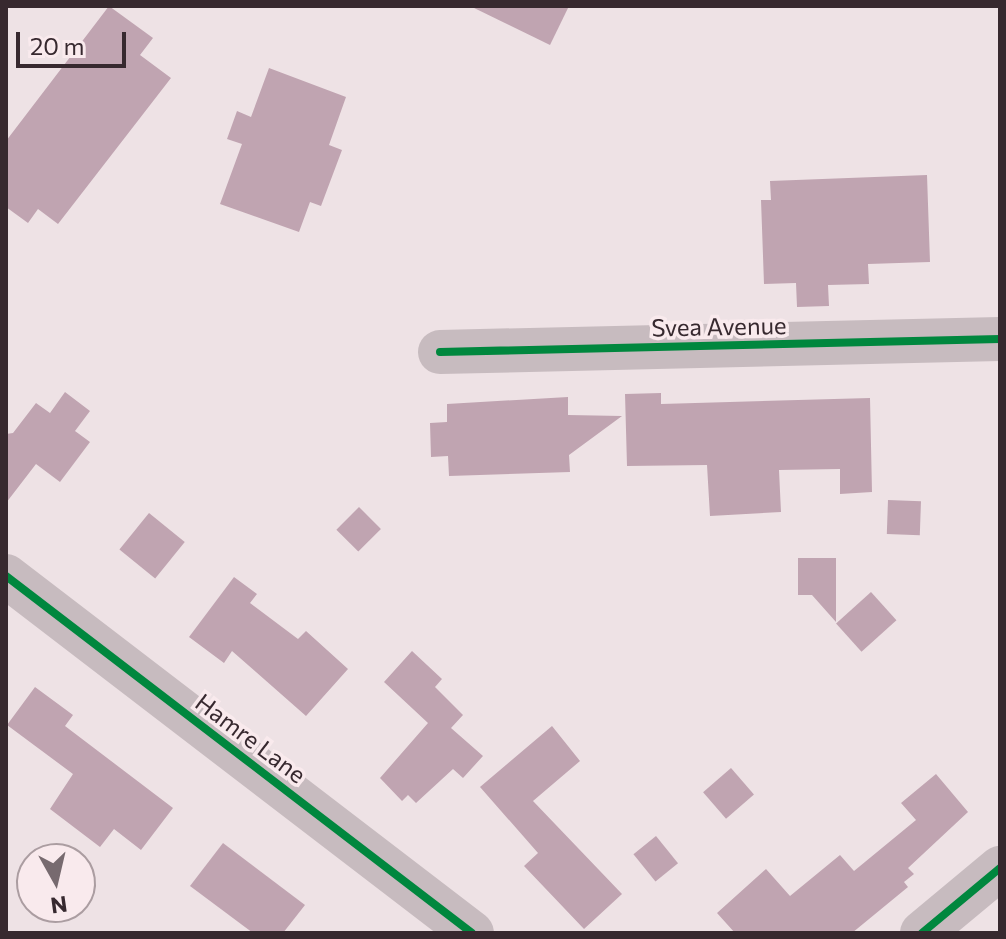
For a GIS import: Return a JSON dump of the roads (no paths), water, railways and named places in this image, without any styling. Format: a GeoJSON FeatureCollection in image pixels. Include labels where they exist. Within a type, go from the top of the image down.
{"type":"FeatureCollection","features":[{"type":"Feature","properties":{"kind":"street","name":"Svea Avenue"},"geometry":{"type":"LineString","coordinates":[[440,352],[1000,339]]}},
{"type":"Feature","properties":{"kind":"street","name":"Hamre Lane"},"geometry":{"type":"LineString","coordinates":[[6,576],[472,933]]}},
{"type":"Feature","properties":{"kind":"street"},"geometry":{"type":"LineString","coordinates":[[922,933],[1000,868]]}}]}
